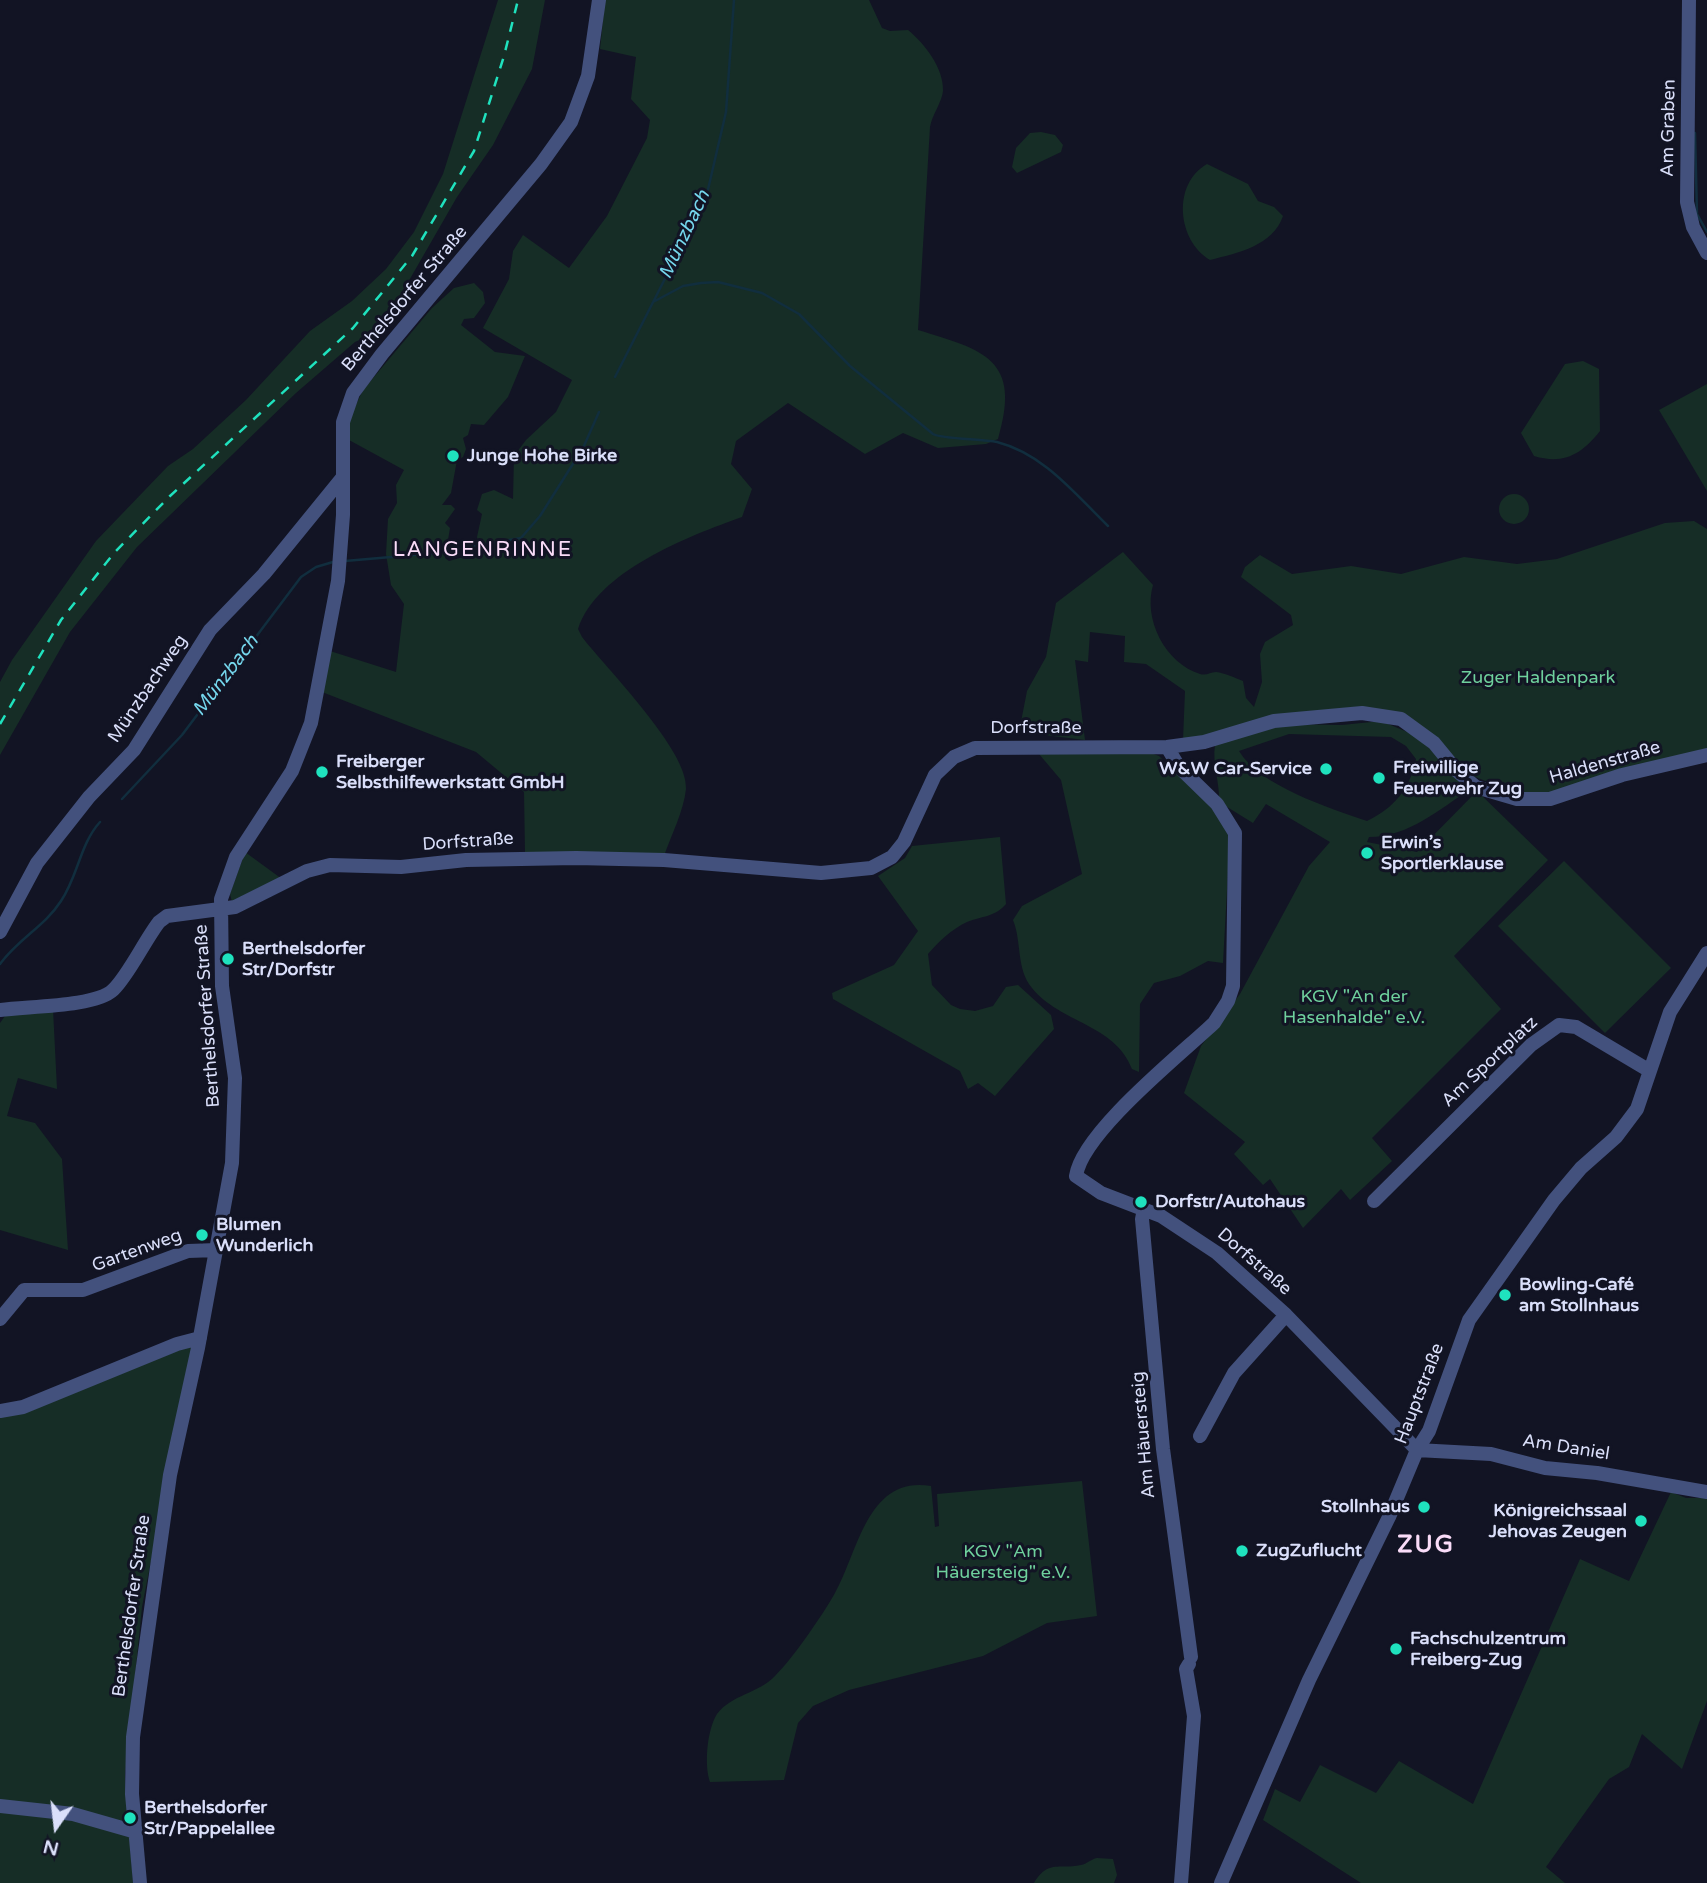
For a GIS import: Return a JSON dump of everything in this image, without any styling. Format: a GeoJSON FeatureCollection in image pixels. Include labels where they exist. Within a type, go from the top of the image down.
{"type":"FeatureCollection","features":[{"type":"Feature","properties":{"kind":"street","name":"Berthelsdorfer Straße"},"geometry":{"type":"LineString","coordinates":[[140,1883],[132,1794],[133,1737],[170,1475],[200,1338],[232,1163],[235,1078],[222,986],[221,909],[224,888],[236,857],[292,771],[311,723],[338,581],[343,477],[342,422],[360,382],[541,164],[579,107],[594,49],[599,0]]}},
{"type":"Feature","properties":{"kind":"street","name":"Am Graben"},"geometry":{"type":"LineString","coordinates":[[1689,0],[1687,202],[1692,227],[1707,253]]}},
{"type":"Feature","properties":{"kind":"street","name":"Münzbachweg"},"geometry":{"type":"LineString","coordinates":[[0,932],[37,863],[89,797],[134,750],[210,630],[264,574],[343,477]]}},
{"type":"Feature","properties":{"kind":"street","name":"Haldenstraße"},"geometry":{"type":"LineString","coordinates":[[1167,747],[1205,742],[1274,721],[1362,713],[1401,719],[1434,743],[1476,787],[1517,799],[1550,800],[1622,775],[1707,755]]}},
{"type":"Feature","properties":{"kind":"street","name":"Dorfstraße"},"geometry":{"type":"LineString","coordinates":[[2,1010],[87,1001],[106,995],[117,985],[159,922],[177,913],[235,907],[307,871],[330,866],[401,867],[466,860],[576,858],[663,860],[821,873],[858,871],[882,864],[892,857],[908,834],[935,775],[954,757],[967,750],[1146,745],[1167,747],[1179,767],[1217,804],[1235,833],[1235,974],[1228,1001],[1214,1023],[1098,1134],[1081,1159],[1076,1176],[1088,1186],[1184,1229],[1217,1253],[1286,1315],[1417,1450]]}},
{"type":"Feature","properties":{"kind":"street","name":"Hauptstraße"},"geometry":{"type":"LineString","coordinates":[[1222,1883],[1309,1680],[1439,1408],[1469,1320],[1554,1200],[1581,1168],[1616,1137],[1637,1109],[1670,1012],[1707,953]]}},
{"type":"Feature","properties":{"kind":"street","name":"Am Sportplatz"},"geometry":{"type":"LineString","coordinates":[[1374,1201],[1531,1045],[1559,1025],[1576,1027],[1650,1071]]}},
{"type":"Feature","properties":{"kind":"street","name":"Am Häuersteig"},"geometry":{"type":"LineString","coordinates":[[1144,1209],[1142,1219],[1163,1449],[1190,1661],[1186,1669],[1194,1716],[1181,1883]]}},
{"type":"Feature","properties":{"kind":"street","name":"Gartenweg"},"geometry":{"type":"LineString","coordinates":[[0,1319],[24,1290],[83,1290],[188,1251],[217,1250]]}},
{"type":"Feature","properties":{"kind":"street","name":"Dorfstraße"},"geometry":{"type":"LineString","coordinates":[[1200,1437],[1234,1373],[1286,1315]]}},
{"type":"Feature","properties":{"kind":"street"},"geometry":{"type":"LineString","coordinates":[[0,1411],[23,1407],[177,1344],[200,1338]]}},
{"type":"Feature","properties":{"kind":"street","name":"Am Daniel"},"geometry":{"type":"LineString","coordinates":[[1417,1450],[1491,1454],[1545,1468],[1597,1473],[1707,1492]]}},
{"type":"Feature","properties":{"kind":"street"},"geometry":{"type":"LineString","coordinates":[[0,1806],[73,1814],[136,1832]]}},
{"type":"Feature","properties":{"kind":"green space"},"geometry":{"type":"Polygon","coordinates":[[[498,0],[545,0],[532,69],[493,145],[457,197],[380,331],[355,342],[296,393],[137,547],[70,632],[0,755],[0,682],[12,660],[96,541],[168,466],[193,449],[246,400],[310,331],[352,301],[386,269],[414,232],[443,174],[498,0]]]}},
{"type":"Feature","properties":{"kind":"green space"},"geometry":{"type":"Polygon","coordinates":[[[605,0],[869,0],[882,28],[890,31],[908,30],[914,35],[937,65],[943,91],[930,127],[918,330],[979,352],[992,362],[1001,375],[1005,391],[998,439],[986,444],[938,448],[903,433],[865,454],[788,403],[736,441],[731,464],[752,489],[742,517],[697,534],[647,558],[624,573],[588,608],[578,629],[582,637],[661,732],[683,773],[685,797],[664,856],[525,853],[524,792],[476,752],[322,692],[330,651],[396,672],[404,604],[391,585],[386,554],[388,519],[397,503],[396,485],[404,470],[349,440],[349,419],[363,390],[432,308],[454,288],[474,283],[483,292],[485,303],[474,318],[464,319],[461,325],[495,352],[525,356],[508,397],[484,425],[471,424],[468,435],[463,438],[466,449],[463,457],[457,460],[451,493],[442,505],[451,505],[455,509],[445,523],[450,528],[445,558],[449,561],[481,552],[477,537],[482,514],[477,510],[482,494],[494,490],[513,499],[514,456],[526,440],[556,412],[572,380],[483,328],[509,279],[513,251],[523,235],[569,268],[607,216],[647,138],[650,120],[631,99],[636,57],[600,49],[605,0]]]}},
{"type":"Feature","properties":{"kind":"green space"},"geometry":{"type":"Polygon","coordinates":[[[1030,133],[1055,135],[1063,145],[1061,152],[1017,173],[1012,167],[1016,148],[1030,133]]]}},
{"type":"Feature","properties":{"kind":"green space"},"geometry":{"type":"Polygon","coordinates":[[[1207,164],[1248,184],[1258,201],[1274,207],[1283,216],[1271,235],[1263,241],[1242,251],[1210,260],[1199,251],[1191,239],[1183,212],[1188,185],[1196,173],[1207,164]]]}},
{"type":"Feature","properties":{"kind":"green space"},"geometry":{"type":"Polygon","coordinates":[[[1583,361],[1599,369],[1600,431],[1586,446],[1571,456],[1554,459],[1534,456],[1521,433],[1565,364],[1583,361]]]}},
{"type":"Feature","properties":{"kind":"green space"},"geometry":{"type":"Polygon","coordinates":[[[1707,384],[1707,491],[1659,410],[1707,384]]]}},
{"type":"Feature","properties":{"kind":"green space"},"geometry":{"type":"Polygon","coordinates":[[[1514,494],[1524,499],[1529,509],[1524,519],[1514,524],[1504,519],[1499,509],[1504,499],[1514,494]]]}},
{"type":"Feature","properties":{"kind":"green space","name":"Zuger Haldenpark"},"geometry":{"type":"Polygon","coordinates":[[[1694,521],[1707,529],[1707,752],[1551,794],[1518,794],[1458,770],[1401,718],[1362,711],[1183,740],[1185,691],[1146,664],[1124,662],[1125,636],[1090,632],[1088,662],[1075,660],[1085,740],[1019,732],[1027,691],[1046,657],[1056,603],[1123,552],[1153,585],[1151,612],[1154,625],[1167,650],[1176,660],[1200,674],[1214,672],[1243,681],[1246,698],[1254,707],[1262,682],[1260,654],[1265,642],[1293,625],[1291,615],[1241,577],[1245,567],[1260,555],[1292,574],[1351,566],[1401,574],[1464,557],[1517,564],[1557,559],[1665,523],[1694,521]]]}},
{"type":"Feature","properties":{"kind":"green space","name":"KGV \"An der Hasenhalde\" e.V."},"geometry":{"type":"Polygon","coordinates":[[[1381,721],[1417,736],[1471,789],[1410,827],[1384,836],[1369,837],[1367,842],[1417,852],[1477,791],[1548,860],[1454,956],[1501,1009],[1372,1138],[1392,1161],[1350,1200],[1341,1189],[1303,1228],[1270,1179],[1263,1185],[1234,1154],[1245,1142],[1184,1093],[1201,1046],[1240,994],[1309,866],[1330,842],[1266,804],[1253,823],[1219,802],[1215,745],[1276,724],[1342,725],[1381,721]],[[1289,734],[1239,751],[1249,764],[1279,785],[1315,802],[1367,821],[1393,804],[1410,780],[1413,770],[1416,759],[1406,746],[1391,737],[1289,734]]]}},
{"type":"Feature","properties":{"kind":"green space"},"geometry":{"type":"Polygon","coordinates":[[[1151,753],[1159,756],[1212,808],[1230,835],[1223,963],[1208,961],[1180,976],[1154,983],[1140,1004],[1139,1072],[1132,1069],[1113,1042],[1057,1009],[1032,988],[1021,964],[1013,920],[1022,906],[1082,874],[1061,780],[1039,754],[1151,753]]]}},
{"type":"Feature","properties":{"kind":"green space"},"geometry":{"type":"Polygon","coordinates":[[[1000,837],[1006,904],[993,914],[956,928],[928,954],[932,985],[951,1005],[975,1011],[993,1006],[1006,987],[1018,985],[1051,1015],[1054,1029],[995,1096],[978,1083],[968,1089],[960,1071],[833,999],[832,993],[894,965],[918,931],[878,876],[905,858],[912,846],[1000,837]]]}},
{"type":"Feature","properties":{"kind":"green space"},"geometry":{"type":"Polygon","coordinates":[[[245,852],[282,879],[232,902],[230,894],[245,852]]]}},
{"type":"Feature","properties":{"kind":"green space"},"geometry":{"type":"Polygon","coordinates":[[[1564,861],[1671,968],[1605,1033],[1498,926],[1564,861]]]}},
{"type":"Feature","properties":{"kind":"green space"},"geometry":{"type":"Polygon","coordinates":[[[53,1009],[57,1089],[18,1078],[7,1116],[35,1123],[62,1159],[68,1250],[0,1230],[0,1023],[5,1016],[53,1009]]]}},
{"type":"Feature","properties":{"kind":"green space"},"geometry":{"type":"Polygon","coordinates":[[[193,1345],[142,1607],[125,1776],[133,1883],[0,1883],[0,1415],[193,1345]]]}},
{"type":"Feature","properties":{"kind":"green space","name":"KGV \"Am Häuersteig\" e.V."},"geometry":{"type":"Polygon","coordinates":[[[1082,1481],[1097,1616],[1047,1623],[983,1656],[849,1690],[813,1706],[798,1723],[784,1780],[710,1782],[708,1748],[717,1714],[730,1702],[768,1682],[790,1659],[835,1593],[868,1520],[892,1492],[909,1486],[931,1486],[935,1527],[939,1526],[937,1494],[1082,1481]]]}},
{"type":"Feature","properties":{"kind":"green space"},"geometry":{"type":"Polygon","coordinates":[[[1671,1492],[1686,1498],[1707,1498],[1707,1701],[1682,1769],[1642,1734],[1629,1767],[1609,1779],[1546,1867],[1565,1883],[1361,1883],[1263,1820],[1275,1789],[1300,1802],[1320,1765],[1376,1793],[1399,1761],[1473,1804],[1580,1559],[1629,1581],[1671,1492]]]}},
{"type":"Feature","properties":{"kind":"green space"},"geometry":{"type":"Polygon","coordinates":[[[1097,1858],[1113,1859],[1117,1875],[1114,1883],[1034,1883],[1050,1868],[1081,1865],[1097,1858]]]}},
{"type":"Feature","properties":{"kind":"waterway","name":"Münzbach"},"geometry":{"type":"LineString","coordinates":[[615,377],[706,198],[726,112],[734,0]]}},
{"type":"Feature","properties":{"kind":"waterway"},"geometry":{"type":"LineString","coordinates":[[1695,133],[1697,214],[1707,232]]}},
{"type":"Feature","properties":{"kind":"waterway"},"geometry":{"type":"LineString","coordinates":[[655,301],[683,286],[701,283],[718,282],[762,293],[799,314],[850,366],[933,434],[997,442],[1030,456],[1058,476],[1108,526]]}},
{"type":"Feature","properties":{"kind":"waterway","name":"Münzbach"},"geometry":{"type":"LineString","coordinates":[[345,561],[437,553],[521,538],[540,516],[583,448],[599,412]]}},
{"type":"Feature","properties":{"kind":"waterway","name":"Münzbach"},"geometry":{"type":"LineString","coordinates":[[122,799],[182,735],[301,577],[316,567],[333,562]]}},
{"type":"Feature","properties":{"kind":"waterway","name":"Münzbach"},"geometry":{"type":"LineString","coordinates":[[0,964],[55,910],[67,891],[88,840],[100,822]]}},
{"type":"Feature","properties":{"kind":"railway"},"geometry":{"type":"LineString","coordinates":[[0,724],[61,620],[114,553],[170,496],[353,328],[412,256],[474,151],[504,56],[518,0]]}},
{"type":"Feature","properties":{"kind":"place","name":"Junge Hohe Birke"},"geometry":{"type":"Point","coordinates":[453,456]}},
{"type":"Feature","properties":{"kind":"place","name":"W&W Car-Service"},"geometry":{"type":"Point","coordinates":[1326,769]}},
{"type":"Feature","properties":{"kind":"place","name":"Freiberger Selbsthilfewerkstatt GmbH"},"geometry":{"type":"Point","coordinates":[322,772]}},
{"type":"Feature","properties":{"kind":"place","name":"Freiwillige Feuerwehr Zug"},"geometry":{"type":"Point","coordinates":[1379,778]}},
{"type":"Feature","properties":{"kind":"place","name":"Erwin’s Sportlerklause"},"geometry":{"type":"Point","coordinates":[1367,853]}},
{"type":"Feature","properties":{"kind":"place","name":"Berthelsdorfer Str/Dorfstr"},"geometry":{"type":"Point","coordinates":[228,959]}},
{"type":"Feature","properties":{"kind":"place","name":"Dorfstr/Autohaus"},"geometry":{"type":"Point","coordinates":[1141,1202]}},
{"type":"Feature","properties":{"kind":"place","name":"Blumen Wunderlich"},"geometry":{"type":"Point","coordinates":[202,1235]}},
{"type":"Feature","properties":{"kind":"place","name":"Bowling-Café am Stollnhaus"},"geometry":{"type":"Point","coordinates":[1505,1295]}},
{"type":"Feature","properties":{"kind":"place","name":"Stollnhaus"},"geometry":{"type":"Point","coordinates":[1424,1507]}},
{"type":"Feature","properties":{"kind":"place","name":"Königreichssaal Jehovas Zeugen"},"geometry":{"type":"Point","coordinates":[1641,1521]}},
{"type":"Feature","properties":{"kind":"place","name":"ZugZuflucht"},"geometry":{"type":"Point","coordinates":[1242,1551]}},
{"type":"Feature","properties":{"kind":"place","name":"Fachschulzentrum Freiberg-Zug"},"geometry":{"type":"Point","coordinates":[1396,1649]}},
{"type":"Feature","properties":{"kind":"place","name":"Berthelsdorfer Str/Pappelallee"},"geometry":{"type":"Point","coordinates":[130,1818]}},
{"type":"Feature","properties":{"kind":"district","name":"LANGENRINNE"},"geometry":{"type":"Point","coordinates":[483,550]}},
{"type":"Feature","properties":{"kind":"district","name":"ZUG"},"geometry":{"type":"Point","coordinates":[1426,1546]}}]}
